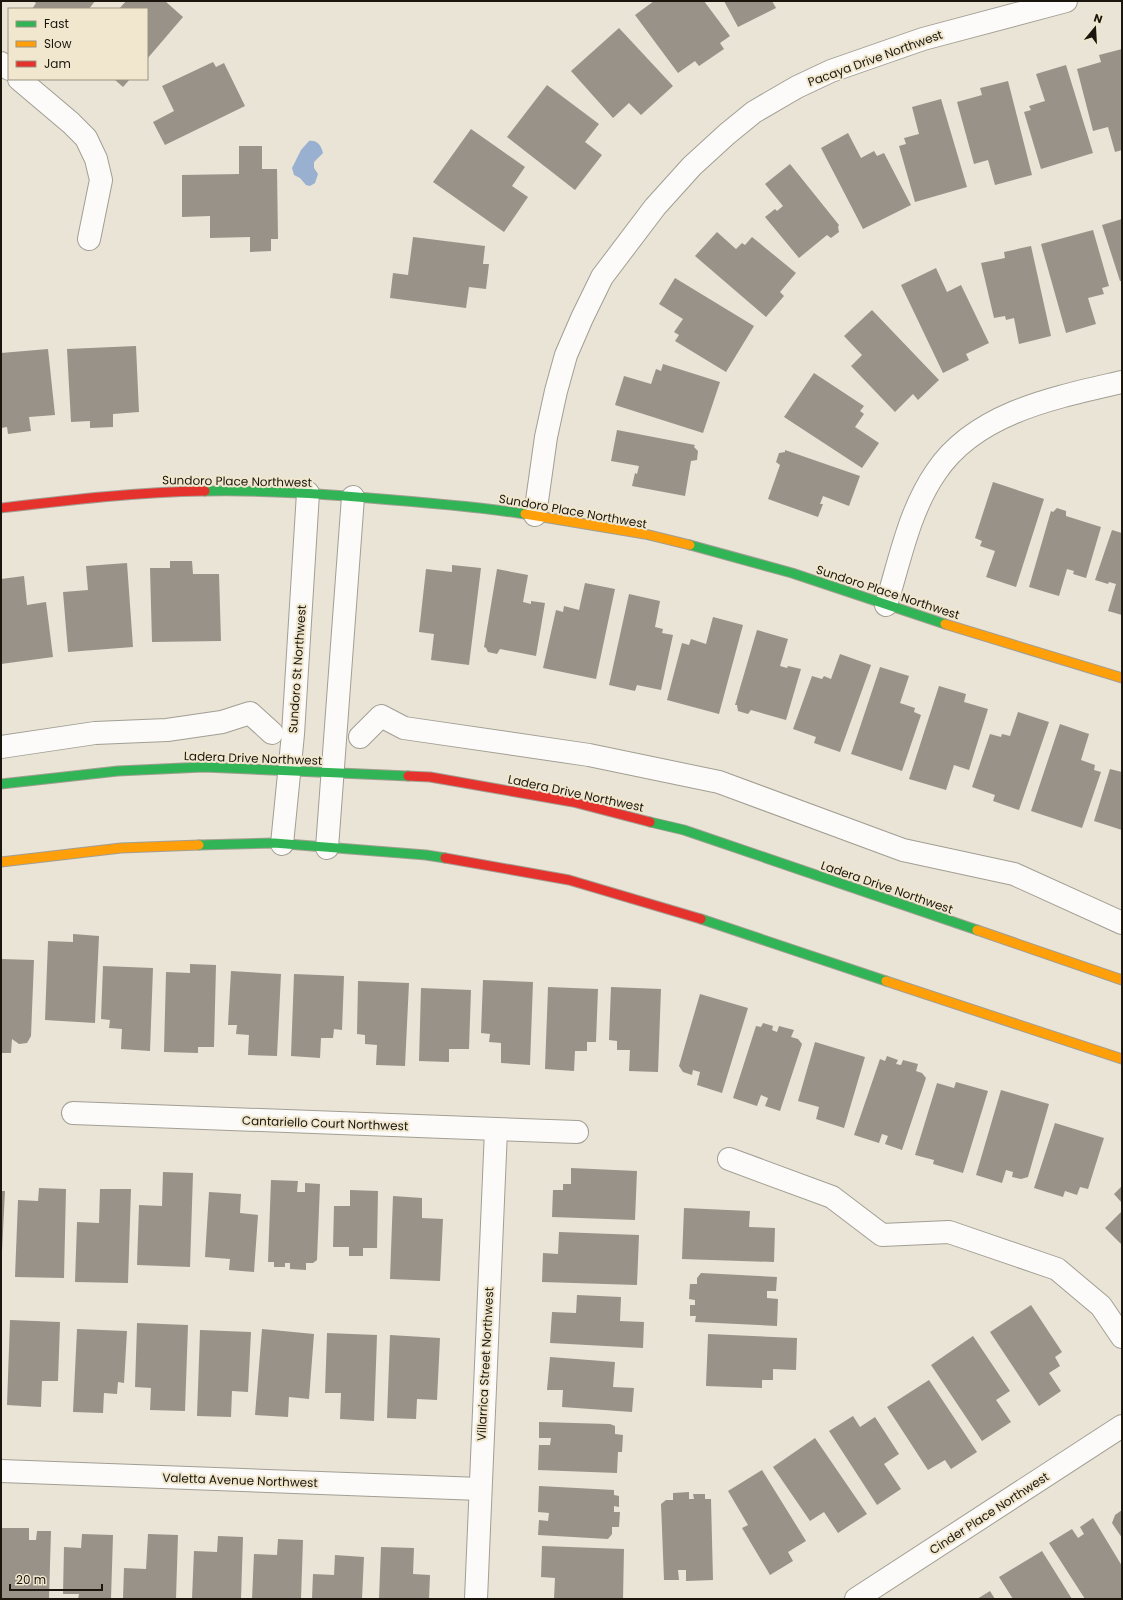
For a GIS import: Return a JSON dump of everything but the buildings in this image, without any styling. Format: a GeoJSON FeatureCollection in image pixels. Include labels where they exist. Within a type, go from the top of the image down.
{"type":"FeatureCollection","features":[{"type":"Feature","properties":{"kind":"main road","name":"Sundoro Place Northwest"},"geometry":{"type":"LineString","coordinates":[[1,508],[90,497],[153,492],[250,490],[465,505],[534,515],[645,534],[792,572],[886,605],[1122,678]]}},
{"type":"Feature","properties":{"kind":"main road","name":"Ladera Drive Northwest"},"geometry":{"type":"LineString","coordinates":[[1,784],[118,771],[204,767],[430,777],[573,802],[684,830],[1122,980]]}},
{"type":"Feature","properties":{"kind":"main road"},"geometry":{"type":"LineString","coordinates":[[1,862],[121,848],[274,843],[426,855],[569,880],[682,913],[1122,1058]]}},
{"type":"Feature","properties":{"kind":"street","name":"Pacaya Drive Northwest"},"geometry":{"type":"LineString","coordinates":[[534,515],[546,437],[556,391],[566,355],[582,318],[602,277],[627,242],[655,207],[692,166],[754,112],[797,87],[831,71],[923,39],[1002,9],[1066,1]]}},
{"type":"Feature","properties":{"kind":"street"},"geometry":{"type":"LineString","coordinates":[[20,80],[71,123],[86,138],[96,159],[101,180],[89,239]]}},
{"type":"Feature","properties":{"kind":"street"},"geometry":{"type":"LineString","coordinates":[[886,605],[912,520],[936,472],[953,451],[972,435],[993,422],[1021,409],[1067,394],[1122,382]]}},
{"type":"Feature","properties":{"kind":"street","name":"Sundoro St Northwest"},"geometry":{"type":"LineString","coordinates":[[282,844],[293,734],[308,493]]}},
{"type":"Feature","properties":{"kind":"street"},"geometry":{"type":"LineString","coordinates":[[327,848],[353,497]]}},
{"type":"Feature","properties":{"kind":"street"},"geometry":{"type":"LineString","coordinates":[[1,747],[95,733],[167,730],[222,722],[250,713],[272,733]]}},
{"type":"Feature","properties":{"kind":"street"},"geometry":{"type":"LineString","coordinates":[[360,737],[381,716],[404,728],[589,755],[719,782],[903,850],[1014,874],[1122,923]]}},
{"type":"Feature","properties":{"kind":"street","name":"Cantariello Court Northwest"},"geometry":{"type":"LineString","coordinates":[[73,1113],[577,1132]]}},
{"type":"Feature","properties":{"kind":"street","name":"Villarrica Street Northwest"},"geometry":{"type":"LineString","coordinates":[[476,1599],[496,1130]]}},
{"type":"Feature","properties":{"kind":"street"},"geometry":{"type":"LineString","coordinates":[[729,1159],[832,1197],[882,1234],[949,1232],[1057,1269],[1101,1306],[1122,1337]]}},
{"type":"Feature","properties":{"kind":"street","name":"Cinder Place Northwest"},"geometry":{"type":"LineString","coordinates":[[856,1599],[1122,1426]]}},
{"type":"Feature","properties":{"kind":"street","name":"Valetta Avenue Northwest"},"geometry":{"type":"LineString","coordinates":[[1,1471],[480,1489]]}},
{"type":"Feature","properties":{"kind":"water"},"geometry":{"type":"Polygon","coordinates":[[[309,141],[314,141],[318,144],[323,153],[314,162],[314,168],[318,174],[315,183],[310,186],[306,185],[300,178],[294,175],[292,168],[301,150],[309,141]]]}},
{"type":"Feature","properties":{"kind":"traffic: fast"},"geometry":{"type":"LineString","coordinates":[[205,491],[267,491],[328,495],[447,504],[525,514]]}},
{"type":"Feature","properties":{"kind":"traffic: fast"},"geometry":{"type":"LineString","coordinates":[[690,545],[792,573],[945,624]]}},
{"type":"Feature","properties":{"kind":"traffic: fast"},"geometry":{"type":"LineString","coordinates":[[1,784],[118,771],[204,767],[408,776]]}},
{"type":"Feature","properties":{"kind":"traffic: fast"},"geometry":{"type":"LineString","coordinates":[[650,822],[684,830],[977,930]]}},
{"type":"Feature","properties":{"kind":"traffic: fast"},"geometry":{"type":"LineString","coordinates":[[199,845],[274,843],[426,855],[445,858]]}},
{"type":"Feature","properties":{"kind":"traffic: fast"},"geometry":{"type":"LineString","coordinates":[[701,919],[886,981]]}},
{"type":"Feature","properties":{"kind":"traffic: slow"},"geometry":{"type":"LineString","coordinates":[[525,514],[645,534],[690,545]]}},
{"type":"Feature","properties":{"kind":"traffic: slow"},"geometry":{"type":"LineString","coordinates":[[945,624],[1122,678]]}},
{"type":"Feature","properties":{"kind":"traffic: slow"},"geometry":{"type":"LineString","coordinates":[[1,862],[121,848],[199,845]]}},
{"type":"Feature","properties":{"kind":"traffic: slow"},"geometry":{"type":"LineString","coordinates":[[977,930],[1122,980]]}},
{"type":"Feature","properties":{"kind":"traffic: slow"},"geometry":{"type":"LineString","coordinates":[[886,981],[1122,1059]]}},
{"type":"Feature","properties":{"kind":"traffic: jam"},"geometry":{"type":"LineString","coordinates":[[1,508],[77,499],[205,491]]}},
{"type":"Feature","properties":{"kind":"traffic: jam"},"geometry":{"type":"LineString","coordinates":[[408,776],[430,777],[573,802],[650,822]]}},
{"type":"Feature","properties":{"kind":"traffic: jam"},"geometry":{"type":"LineString","coordinates":[[445,858],[569,880],[701,919]]}}]}
